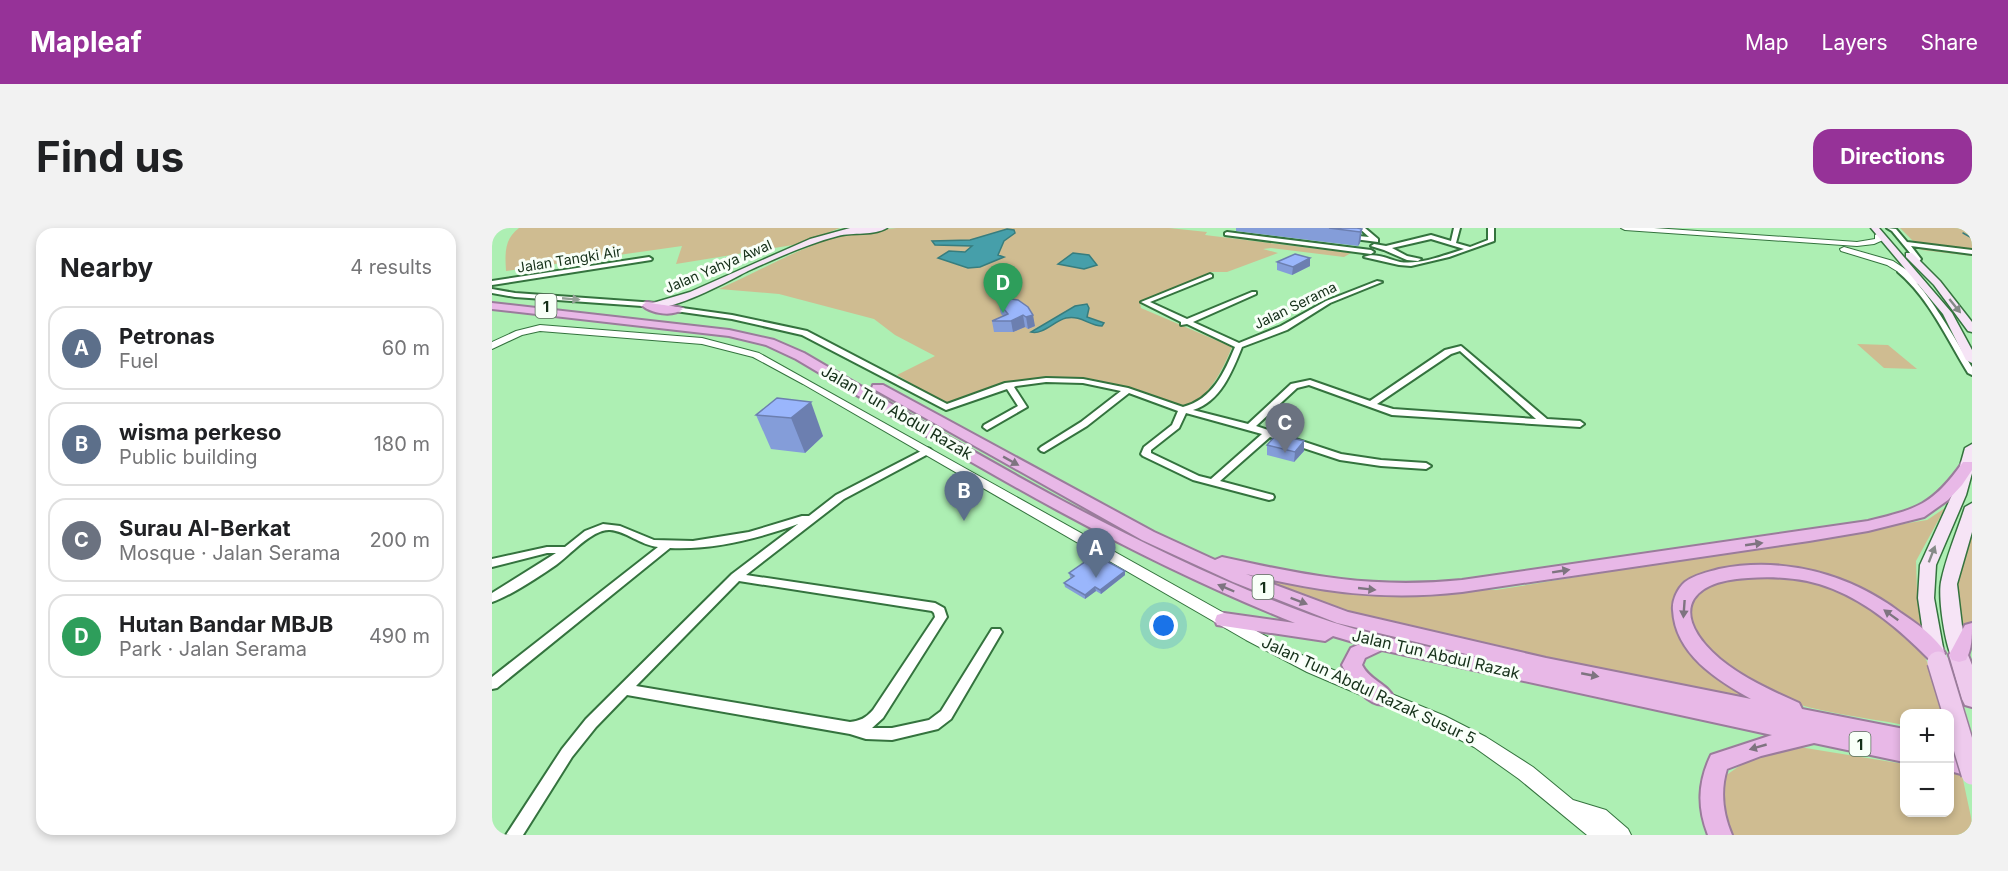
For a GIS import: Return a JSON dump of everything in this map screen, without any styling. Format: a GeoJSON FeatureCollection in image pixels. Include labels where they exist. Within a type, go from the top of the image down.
{"type":"FeatureCollection","features":[{"type":"Feature","properties":{"kind":"highway","name":"Jalan Tun Abdul Razak"},"geometry":{"type":"LineString","coordinates":[[492,298],[703,322],[762,332],[811,351],[1148,536],[1239,578],[1344,618],[1546,666],[1900,737]]}},
{"type":"Feature","properties":{"kind":"highway"},"geometry":{"type":"LineString","coordinates":[[649,305],[654,308],[681,309]]}},
{"type":"Feature","properties":{"kind":"highway","name":"Jalan Tun Abdul Razak"},"geometry":{"type":"LineString","coordinates":[[492,306],[651,329],[729,333],[762,340],[788,350],[1031,489],[1203,579],[1307,620],[1371,641],[1900,752]]}},
{"type":"Feature","properties":{"kind":"highway"},"geometry":{"type":"LineString","coordinates":[[681,309],[672,313],[677,317],[703,322]]}},
{"type":"Feature","properties":{"kind":"highway"},"geometry":{"type":"LineString","coordinates":[[632,334],[651,329]]}},
{"type":"Feature","properties":{"kind":"highway"},"geometry":{"type":"LineString","coordinates":[[1148,536],[1216,561],[1290,577],[1377,590],[1424,590],[1868,526],[1918,514],[1942,497],[1957,482],[1970,456]]}},
{"type":"Feature","properties":{"kind":"highway"},"geometry":{"type":"LineString","coordinates":[[1838,725],[1791,709],[1745,687],[1714,665],[1693,641],[1683,623],[1682,607],[1686,592],[1702,580],[1726,573],[1754,570],[1796,573],[1823,579],[1852,591],[1887,611],[1937,658]]}},
{"type":"Feature","properties":{"kind":"highway"},"geometry":{"type":"LineString","coordinates":[[1224,620],[1371,641]]}},
{"type":"Feature","properties":{"kind":"highway"},"geometry":{"type":"LineString","coordinates":[[1961,661],[1972,630]]}},
{"type":"Feature","properties":{"kind":"highway"},"geometry":{"type":"LineString","coordinates":[[1371,641],[1358,653],[1352,665],[1359,680],[1384,698]]}},
{"type":"Feature","properties":{"kind":"highway"},"geometry":{"type":"LineString","coordinates":[[1720,835],[1712,805],[1711,783],[1719,762],[1742,752],[1774,743],[1816,736]]}},
{"type":"Feature","properties":{"kind":"highway"},"geometry":{"type":"LineString","coordinates":[[1954,749],[1972,752]]}},
{"type":"Feature","properties":{"kind":"highway"},"geometry":{"type":"LineString","coordinates":[[1954,763],[1972,766]]}},
{"type":"Feature","properties":{"kind":"main road","name":"Jalan Yahya Awal"},"geometry":{"type":"LineString","coordinates":[[649,305],[678,300],[805,245],[863,228]]}},
{"type":"Feature","properties":{"kind":"main road","name":"Jalan Yahya Awal"},"geometry":{"type":"LineString","coordinates":[[681,309],[769,261],[837,236],[883,228]]}},
{"type":"Feature","properties":{"kind":"main road"},"geometry":{"type":"LineString","coordinates":[[1882,230],[1937,283],[1972,329]]}},
{"type":"Feature","properties":{"kind":"main road"},"geometry":{"type":"LineString","coordinates":[[1882,230],[1947,313],[1972,360]]}},
{"type":"Feature","properties":{"kind":"main road"},"geometry":{"type":"LineString","coordinates":[[1970,456],[1959,495],[1928,565],[1926,598],[1937,658],[1972,774]]}},
{"type":"Feature","properties":{"kind":"main road"},"geometry":{"type":"LineString","coordinates":[[1972,507],[1949,584],[1953,626],[1972,699]]}},
{"type":"Feature","properties":{"kind":"street"},"geometry":{"type":"LineString","coordinates":[[1453,243],[1457,228]]}},
{"type":"Feature","properties":{"kind":"street"},"geometry":{"type":"LineString","coordinates":[[1336,236],[1386,248],[1414,260],[1491,241],[1491,228]]}},
{"type":"Feature","properties":{"kind":"street"},"geometry":{"type":"LineString","coordinates":[[1625,228],[1810,242],[1865,243],[1879,240],[1882,230],[1908,247],[1918,259],[1916,262]]}},
{"type":"Feature","properties":{"kind":"street"},"geometry":{"type":"LineString","coordinates":[[1343,232],[1371,244],[1401,264],[1413,264],[1464,247]]}},
{"type":"Feature","properties":{"kind":"street"},"geometry":{"type":"LineString","coordinates":[[1227,234],[1362,251],[1371,244]]}},
{"type":"Feature","properties":{"kind":"street"},"geometry":{"type":"LineString","coordinates":[[1386,248],[1431,237],[1464,247]]}},
{"type":"Feature","properties":{"kind":"street"},"geometry":{"type":"LineString","coordinates":[[1810,242],[1847,249],[1890,263],[1921,282]]}},
{"type":"Feature","properties":{"kind":"street"},"geometry":{"type":"LineString","coordinates":[[1908,247],[1972,252]]}},
{"type":"Feature","properties":{"kind":"street"},"geometry":{"type":"LineString","coordinates":[[1908,247],[1972,258]]}},
{"type":"Feature","properties":{"kind":"street"},"geometry":{"type":"LineString","coordinates":[[1847,249],[1881,261],[1907,276],[1936,313],[1972,373]]}},
{"type":"Feature","properties":{"kind":"street","name":"Jalan Tangki Air"},"geometry":{"type":"LineString","coordinates":[[492,283],[649,259]]}},
{"type":"Feature","properties":{"kind":"street"},"geometry":{"type":"LineString","coordinates":[[1210,276],[1144,302],[1184,323],[1239,346]]}},
{"type":"Feature","properties":{"kind":"street","name":"Jalan Serama"},"geometry":{"type":"LineString","coordinates":[[1183,410],[1201,405],[1216,391],[1239,346],[1284,328],[1328,302],[1379,282]]}},
{"type":"Feature","properties":{"kind":"street"},"geometry":{"type":"LineString","coordinates":[[492,291],[505,294],[649,305]]}},
{"type":"Feature","properties":{"kind":"street"},"geometry":{"type":"LineString","coordinates":[[1184,323],[1254,293]]}},
{"type":"Feature","properties":{"kind":"street"},"geometry":{"type":"LineString","coordinates":[[681,309],[804,333],[946,406],[951,407],[1008,385],[1070,380],[1095,383],[1128,390],[1183,410],[1250,427],[1340,457],[1426,466]]}},
{"type":"Feature","properties":{"kind":"street"},"geometry":{"type":"LineString","coordinates":[[492,346],[529,329],[540,328],[632,334]]}},
{"type":"Feature","properties":{"kind":"street","name":"Jalan Tun Abdul Razak Susur 5"},"geometry":{"type":"LineString","coordinates":[[651,329],[756,355],[1313,668],[1480,742],[1526,773],[1602,835]]}},
{"type":"Feature","properties":{"kind":"street"},"geometry":{"type":"LineString","coordinates":[[1370,405],[1448,352],[1461,348],[1545,422]]}},
{"type":"Feature","properties":{"kind":"street"},"geometry":{"type":"LineString","coordinates":[[1250,427],[1294,386],[1310,382],[1392,412],[1580,424]]}},
{"type":"Feature","properties":{"kind":"street"},"geometry":{"type":"LineString","coordinates":[[987,427],[1023,407],[1008,385]]}},
{"type":"Feature","properties":{"kind":"street"},"geometry":{"type":"LineString","coordinates":[[1044,449],[1084,424],[1128,390]]}},
{"type":"Feature","properties":{"kind":"street"},"geometry":{"type":"LineString","coordinates":[[1183,410],[1176,426],[1147,450],[1146,454],[1196,478],[1269,497]]}},
{"type":"Feature","properties":{"kind":"street"},"geometry":{"type":"LineString","coordinates":[[1212,483],[1269,433]]}},
{"type":"Feature","properties":{"kind":"street"},"geometry":{"type":"LineString","coordinates":[[514,835],[567,753],[591,723],[736,577],[840,496],[927,451]]}},
{"type":"Feature","properties":{"kind":"street"},"geometry":{"type":"LineString","coordinates":[[492,598],[600,528],[612,526],[647,542],[716,543],[774,529],[814,515]]}},
{"type":"Feature","properties":{"kind":"street"},"geometry":{"type":"LineString","coordinates":[[774,529],[786,537]]}},
{"type":"Feature","properties":{"kind":"street"},"geometry":{"type":"LineString","coordinates":[[492,684],[667,544]]}},
{"type":"Feature","properties":{"kind":"street"},"geometry":{"type":"LineString","coordinates":[[492,563],[547,550],[568,550]]}},
{"type":"Feature","properties":{"kind":"street"},"geometry":{"type":"LineString","coordinates":[[736,577],[935,607],[940,611],[941,617],[878,714],[871,722],[861,727],[850,728]]}},
{"type":"Feature","properties":{"kind":"street"},"geometry":{"type":"LineString","coordinates":[[624,689],[850,728],[866,733],[892,734],[933,725],[946,715],[996,632]]}},
{"type":"Feature","properties":{"kind":"street"},"geometry":{"type":"LineString","coordinates":[[1572,810],[1599,816],[1621,835]]}},
{"type":"Feature","properties":{"kind":"street","name":"Jalan Tun Abdul Razak Susur 5"},"geometry":{"type":"LineString","coordinates":[[1572,810],[1590,835]]}},
{"type":"Feature","properties":{"kind":"shaded area"},"geometry":{"type":"Polygon","coordinates":[[[519,228],[840,228],[799,244],[676,264],[682,246],[506,271],[508,242],[519,228]]]}},
{"type":"Feature","properties":{"kind":"shaded area"},"geometry":{"type":"Polygon","coordinates":[[[897,228],[1169,228],[1207,232],[1205,235],[1351,253],[1344,257],[1263,249],[1278,253],[1227,272],[1211,272],[1140,302],[1141,308],[1232,347],[1220,373],[1209,389],[1186,406],[1092,380],[1056,379],[1017,380],[946,404],[897,375],[935,356],[895,335],[874,319],[779,294],[719,289],[822,241],[852,233],[897,228]]]}},
{"type":"Feature","properties":{"kind":"shaded area"},"geometry":{"type":"Polygon","coordinates":[[[1900,228],[1972,228],[1972,256],[1922,250],[1900,228]]]}},
{"type":"Feature","properties":{"kind":"shaded area"},"geometry":{"type":"Polygon","coordinates":[[[1857,344],[1888,345],[1917,369],[1884,368],[1857,344]]]}},
{"type":"Feature","properties":{"kind":"shaded area"},"geometry":{"type":"Polygon","coordinates":[[[1945,508],[1916,561],[1917,591],[1927,637],[1814,573],[1691,581],[1678,625],[1772,707],[1358,620],[1219,567],[1375,590],[1496,590],[1927,520],[1945,508]]]}},
{"type":"Feature","properties":{"kind":"shaded area"},"geometry":{"type":"Polygon","coordinates":[[[1972,532],[1972,621],[1965,629],[1963,639],[1956,595],[1961,564],[1972,532]]]}},
{"type":"Feature","properties":{"kind":"shaded area"},"geometry":{"type":"Polygon","coordinates":[[[1742,575],[1814,579],[1866,601],[1918,642],[1933,675],[1941,709],[1900,709],[1900,724],[1833,713],[1781,699],[1765,692],[1750,684],[1716,658],[1700,642],[1691,625],[1690,615],[1696,590],[1742,575]]]}},
{"type":"Feature","properties":{"kind":"shaded area"},"geometry":{"type":"Polygon","coordinates":[[[1793,746],[1900,763],[1900,817],[1954,817],[1954,774],[1962,775],[1972,822],[1972,835],[1719,835],[1716,829],[1725,776],[1748,760],[1793,746]]]}},
{"type":"Feature","properties":{"kind":"water"},"geometry":{"type":"Polygon","coordinates":[[[1007,229],[1014,230],[1015,233],[1004,241],[998,255],[1004,257],[980,267],[968,268],[938,258],[949,251],[965,252],[972,246],[935,245],[932,241],[970,240],[1007,229]]]}},
{"type":"Feature","properties":{"kind":"water"},"geometry":{"type":"Polygon","coordinates":[[[1073,253],[1089,255],[1097,265],[1084,269],[1058,264],[1073,253]]]}},
{"type":"Feature","properties":{"kind":"water"},"geometry":{"type":"Polygon","coordinates":[[[1087,304],[1089,308],[1087,317],[1104,323],[1102,326],[1072,317],[1040,332],[1031,332],[1075,306],[1087,304]]]}},
{"type":"Feature","properties":{"kind":"building"},"geometry":{"type":"Polygon","coordinates":[[[1329,228],[1357,228],[1362,229],[1360,232],[1329,228]]]}},
{"type":"Feature","properties":{"kind":"building"},"geometry":{"type":"Polygon","coordinates":[[[1295,254],[1310,258],[1293,267],[1277,262],[1295,254]]]}},
{"type":"Feature","properties":{"kind":"building"},"geometry":{"type":"Polygon","coordinates":[[[997,297],[1018,300],[1028,307],[1033,315],[1026,317],[1023,315],[1011,321],[992,321],[1008,314],[997,297]]]}},
{"type":"Feature","properties":{"kind":"building"},"geometry":{"type":"Polygon","coordinates":[[[777,398],[811,402],[791,418],[756,415],[777,398]]]}},
{"type":"Feature","properties":{"kind":"building"},"geometry":{"type":"Polygon","coordinates":[[[1277,434],[1304,441],[1295,452],[1267,445],[1277,434]]]}},
{"type":"Feature","properties":{"kind":"building"},"geometry":{"type":"Polygon","coordinates":[[[1095,555],[1125,571],[1100,590],[1095,587],[1085,595],[1064,583],[1074,576],[1069,573],[1095,555]]]}},
{"type":"Feature","properties":{"kind":"waterway"},"geometry":{"type":"LineString","coordinates":[[1963,233],[1972,238]]}},
{"type":"Feature","properties":{"kind":"place","name":"Hutan Bandar MBJB"},"geometry":{"type":"Point","coordinates":[1003,313]}},
{"type":"Feature","properties":{"kind":"place","name":"Surau Al-Berkat"},"geometry":{"type":"Point","coordinates":[1285,453]}},
{"type":"Feature","properties":{"kind":"place","name":"wisma perkeso"},"geometry":{"type":"Point","coordinates":[964,521]}},
{"type":"Feature","properties":{"kind":"place","name":"Petronas"},"geometry":{"type":"Point","coordinates":[1096,578]}}]}
